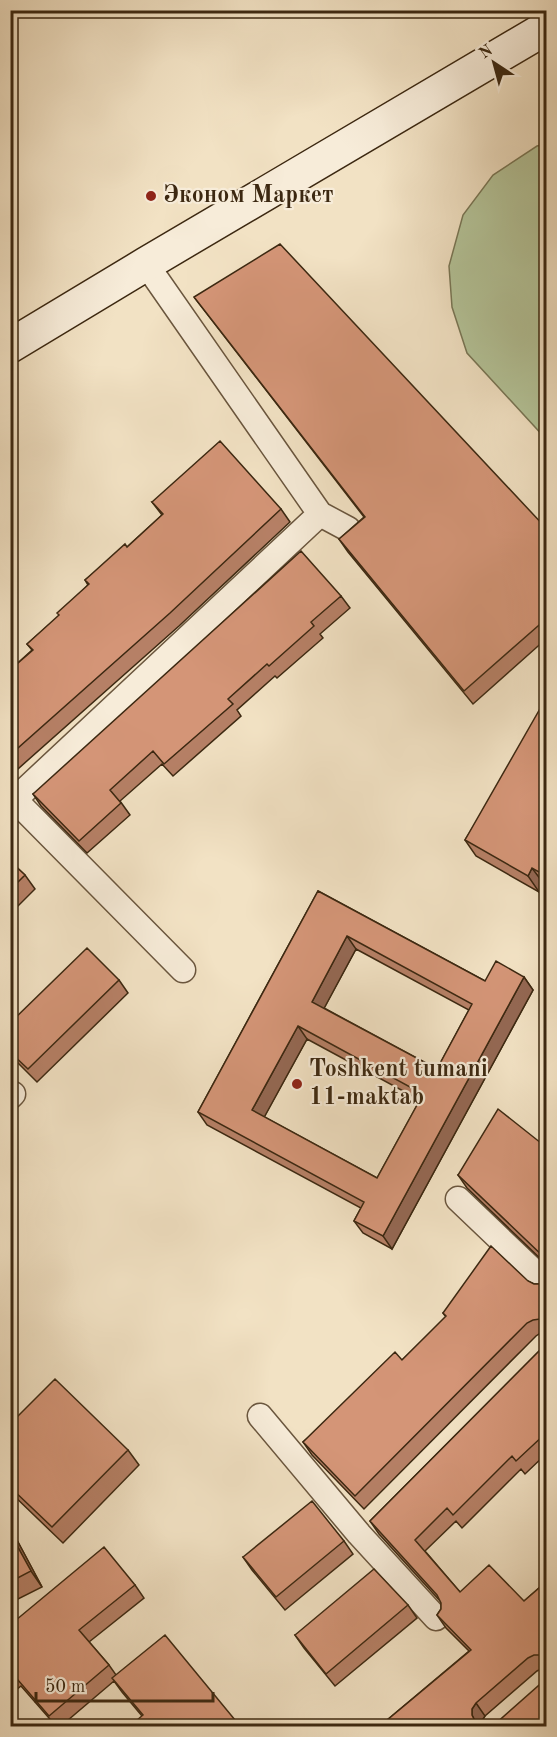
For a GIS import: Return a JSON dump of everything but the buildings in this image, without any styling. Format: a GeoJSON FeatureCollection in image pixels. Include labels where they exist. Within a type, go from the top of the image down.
{"type":"FeatureCollection","features":[{"type":"Feature","properties":{"kind":"main road"},"geometry":{"type":"LineString","coordinates":[[10,346],[546,28]]}},
{"type":"Feature","properties":{"kind":"street"},"geometry":{"type":"LineString","coordinates":[[146,264],[320,514],[348,529]]}},
{"type":"Feature","properties":{"kind":"street"},"geometry":{"type":"LineString","coordinates":[[183,970],[13,802],[320,514]]}},
{"type":"Feature","properties":{"kind":"street"},"geometry":{"type":"LineString","coordinates":[[458,1199],[546,1283]]}},
{"type":"Feature","properties":{"kind":"street"},"geometry":{"type":"LineString","coordinates":[[260,1416],[367,1525],[436,1618]]}},
{"type":"Feature","properties":{"kind":"green space"},"geometry":{"type":"Polygon","coordinates":[[[546,144],[546,439],[467,353],[452,307],[449,266],[463,215],[493,175],[537,146],[546,144]]]}},
{"type":"Feature","properties":{"kind":"place","name":"Эконом Маркет"},"geometry":{"type":"Point","coordinates":[151,196]}},
{"type":"Feature","properties":{"kind":"place","name":"Toshkent tumani 11-maktab"},"geometry":{"type":"Point","coordinates":[297,1084]}}]}
